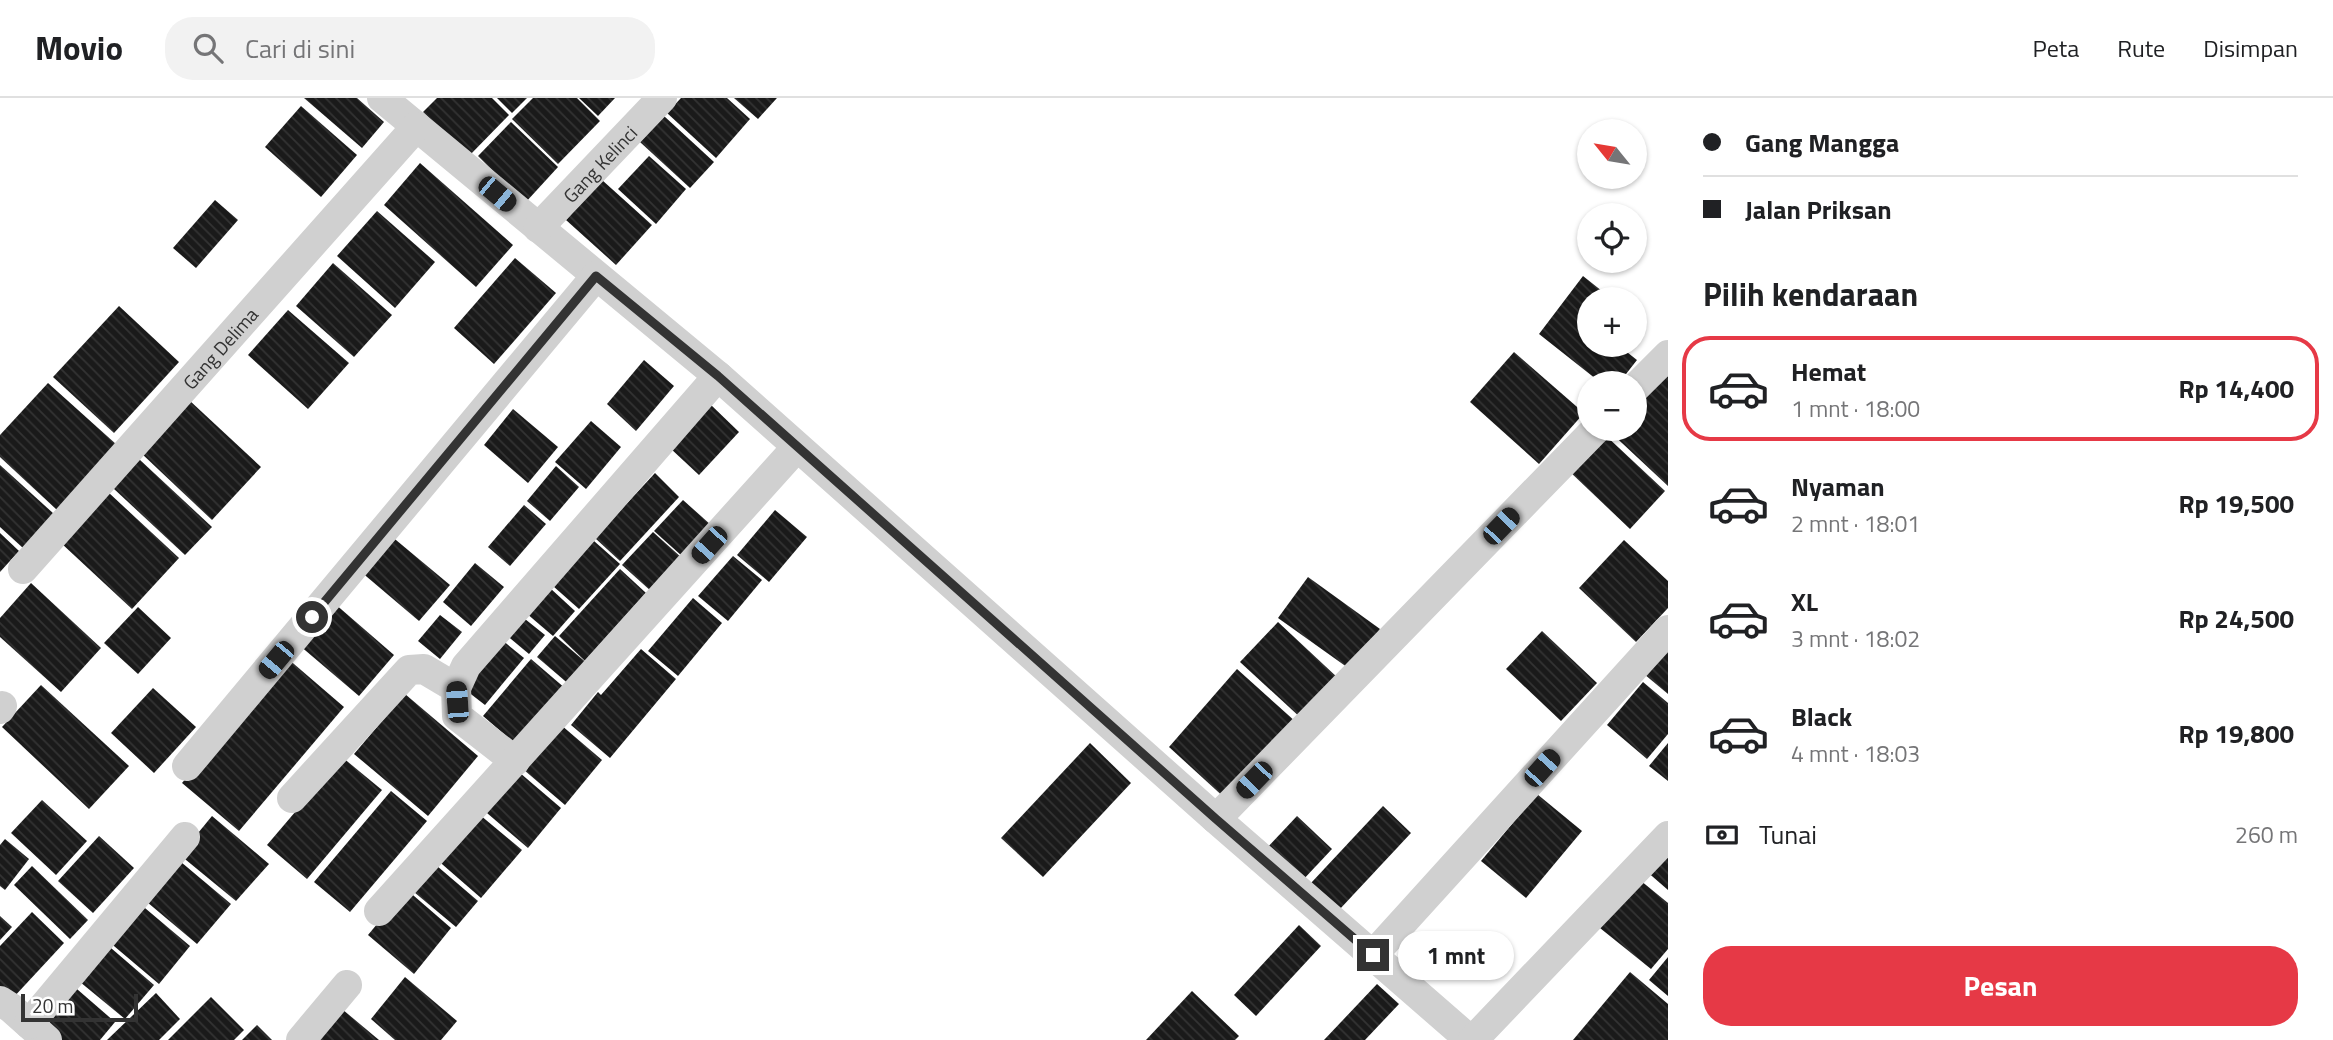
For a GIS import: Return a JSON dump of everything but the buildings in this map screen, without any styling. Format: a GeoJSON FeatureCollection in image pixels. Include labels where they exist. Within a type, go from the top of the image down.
{"type":"FeatureCollection","features":[{"type":"Feature","properties":{"kind":"street","name":"Gang Kelinci"},"geometry":{"type":"LineString","coordinates":[[538,228],[662,98]]}},
{"type":"Feature","properties":{"kind":"street"},"geometry":{"type":"LineString","coordinates":[[399,108],[538,228],[718,376],[1216,819],[1471,1040],[1668,836]]}},
{"type":"Feature","properties":{"kind":"street","name":"Gang Delima"},"geometry":{"type":"LineString","coordinates":[[23,569],[399,108]]}},
{"type":"Feature","properties":{"kind":"street"},"geometry":{"type":"LineString","coordinates":[[187,766],[596,276]]}},
{"type":"Feature","properties":{"kind":"street"},"geometry":{"type":"LineString","coordinates":[[1647,376],[1668,355]]}},
{"type":"Feature","properties":{"kind":"street"},"geometry":{"type":"LineString","coordinates":[[515,761],[457,716],[456,688],[466,666],[718,376]]}},
{"type":"Feature","properties":{"kind":"street"},"geometry":{"type":"LineString","coordinates":[[1216,819],[1584,441]]}},
{"type":"Feature","properties":{"kind":"street"},"geometry":{"type":"LineString","coordinates":[[379,911],[797,447]]}},
{"type":"Feature","properties":{"kind":"street"},"geometry":{"type":"LineString","coordinates":[[1373,955],[1668,630]]}},
{"type":"Feature","properties":{"kind":"street"},"geometry":{"type":"LineString","coordinates":[[292,798],[409,670],[425,669],[456,688]]}},
{"type":"Feature","properties":{"kind":"street"},"geometry":{"type":"LineString","coordinates":[[0,1001],[11,1007],[38,1032],[185,837]]}},
{"type":"Feature","properties":{"kind":"street"},"geometry":{"type":"LineString","coordinates":[[301,1040],[347,985]]}},
{"type":"Feature","properties":{"kind":"route"},"geometry":{"type":"LineString","coordinates":[[312,617],[596,276],[718,376],[1373,955]]}}]}
